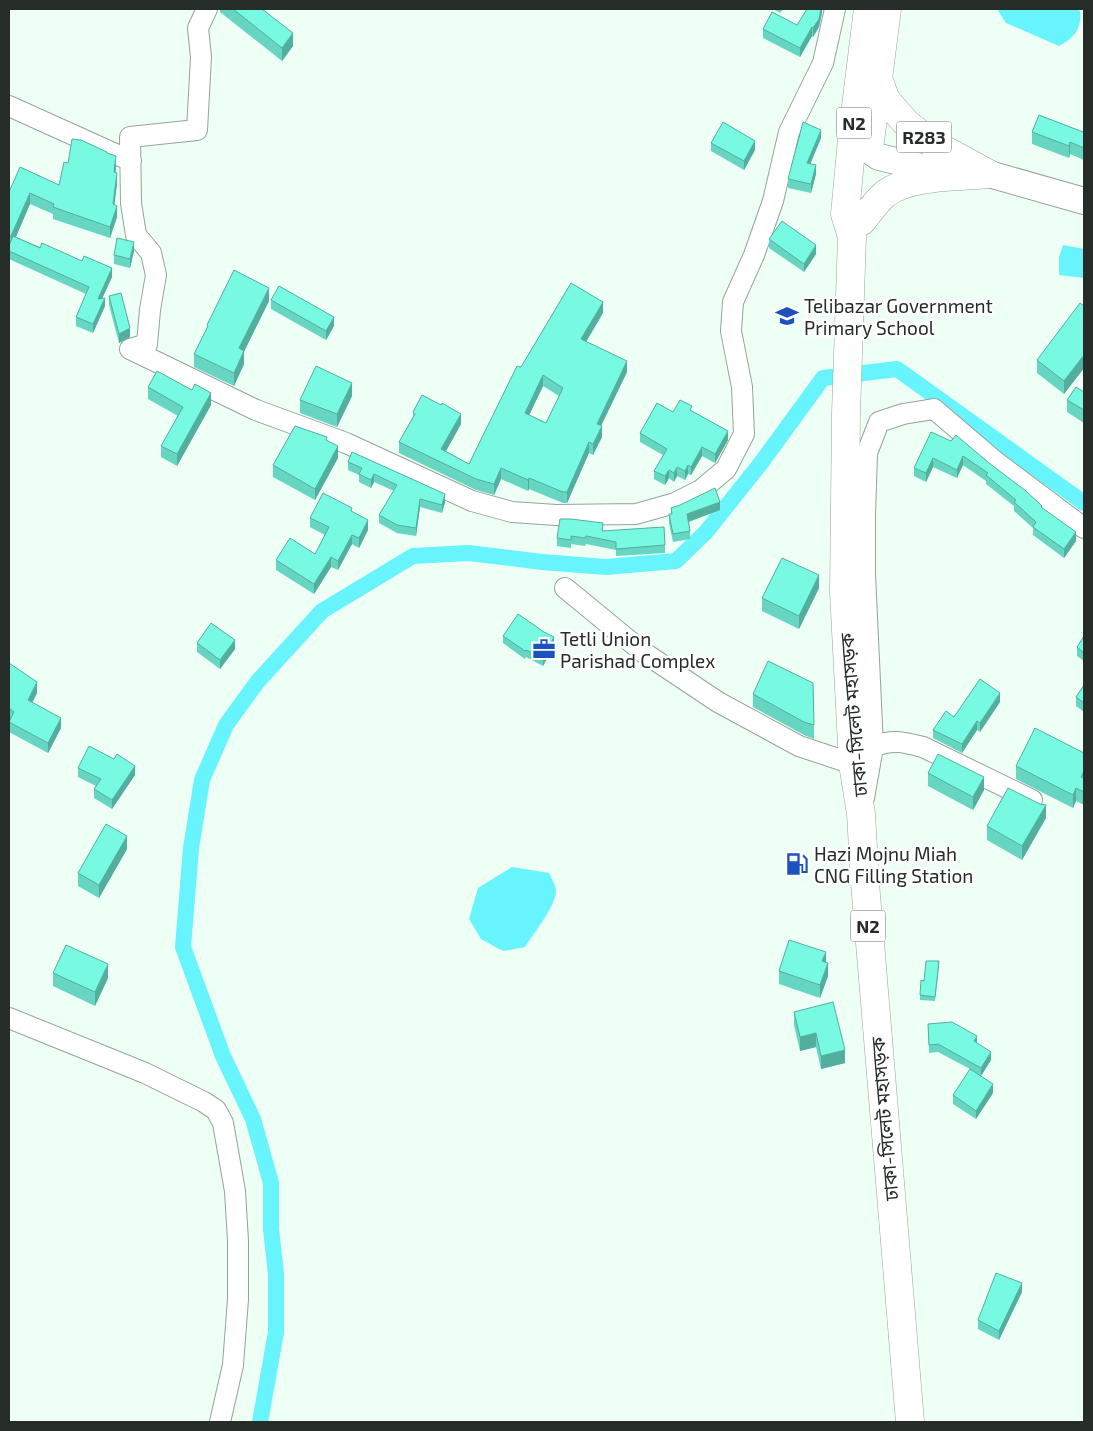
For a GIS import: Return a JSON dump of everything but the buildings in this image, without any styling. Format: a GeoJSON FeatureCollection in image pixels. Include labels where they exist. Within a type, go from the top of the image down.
{"type":"FeatureCollection","features":[{"type":"Feature","properties":{"kind":"highway","name":"N2"},"geometry":{"type":"LineString","coordinates":[[859,156],[854,121],[868,9]]}},
{"type":"Feature","properties":{"kind":"highway"},"geometry":{"type":"LineString","coordinates":[[859,156],[879,80],[887,9]]}},
{"type":"Feature","properties":{"kind":"highway","name":"R283"},"geometry":{"type":"LineString","coordinates":[[879,80],[886,100],[907,124],[932,144],[989,174]]}},
{"type":"Feature","properties":{"kind":"highway","name":"ঢাকা-সিলেট মহাসড়ক"},"geometry":{"type":"LineString","coordinates":[[859,156],[857,229],[851,271],[846,429],[844,592],[863,756],[861,814],[867,911],[910,1422]]}},
{"type":"Feature","properties":{"kind":"highway","name":"R283"},"geometry":{"type":"LineString","coordinates":[[857,229],[886,194],[905,184],[930,179],[989,174]]}},
{"type":"Feature","properties":{"kind":"main road","name":"R283"},"geometry":{"type":"LineString","coordinates":[[859,156],[879,157],[942,172],[960,169],[989,174],[1084,201]]}},
{"type":"Feature","properties":{"kind":"street"},"geometry":{"type":"LineString","coordinates":[[207,9],[198,28],[201,57],[196,130],[130,137],[131,203],[136,235],[151,253],[156,275],[147,344],[130,349],[256,410],[346,443],[472,501],[512,512],[556,514],[636,514],[674,503],[701,490],[726,469],[744,434],[742,387],[731,331],[733,302],[754,255],[773,201],[789,132],[823,63],[835,9]]}},
{"type":"Feature","properties":{"kind":"street"},"geometry":{"type":"LineString","coordinates":[[9,106],[131,161]]}},
{"type":"Feature","properties":{"kind":"street"},"geometry":{"type":"LineString","coordinates":[[863,756],[867,453],[879,422],[903,414],[934,409],[996,462],[1084,528]]}},
{"type":"Feature","properties":{"kind":"street"},"geometry":{"type":"LineString","coordinates":[[565,588],[643,652],[718,702],[799,746],[863,756],[887,741],[923,746],[1044,806]]}},
{"type":"Feature","properties":{"kind":"street"},"geometry":{"type":"LineString","coordinates":[[9,1018],[144,1074],[204,1102],[216,1110],[223,1123],[235,1191],[238,1241],[238,1299],[233,1365],[220,1422]]}},
{"type":"Feature","properties":{"kind":"water"},"geometry":{"type":"Polygon","coordinates":[[[997,9],[1077,9],[1080,11],[1080,23],[1073,36],[1059,46],[1006,23],[997,9]]]}},
{"type":"Feature","properties":{"kind":"water"},"geometry":{"type":"Polygon","coordinates":[[[1063,245],[1084,249],[1084,278],[1059,275],[1059,257],[1063,245]]]}},
{"type":"Feature","properties":{"kind":"water"},"geometry":{"type":"Polygon","coordinates":[[[512,867],[549,873],[556,891],[548,912],[525,947],[504,951],[481,939],[469,919],[478,888],[512,867]]]}},
{"type":"Feature","properties":{"kind":"waterway"},"geometry":{"type":"LineString","coordinates":[[260,1422],[276,1332],[276,1274],[271,1229],[271,1183],[253,1119],[223,1056],[183,947],[191,848],[202,780],[226,725],[258,681],[322,611],[413,556],[469,553],[542,562],[606,567],[676,561],[706,532],[761,463],[823,378],[897,369],[1084,503]]}},
{"type":"Feature","properties":{"kind":"place","name":"Telibazar Government Primary School"},"geometry":{"type":"Point","coordinates":[787,316]}},
{"type":"Feature","properties":{"kind":"place","name":"Tetli Union Parishad Complex"},"geometry":{"type":"Point","coordinates":[544,649]}},
{"type":"Feature","properties":{"kind":"place","name":"Hazi Mojnu Miah CNG Filling Station"},"geometry":{"type":"Point","coordinates":[797,864]}}]}
